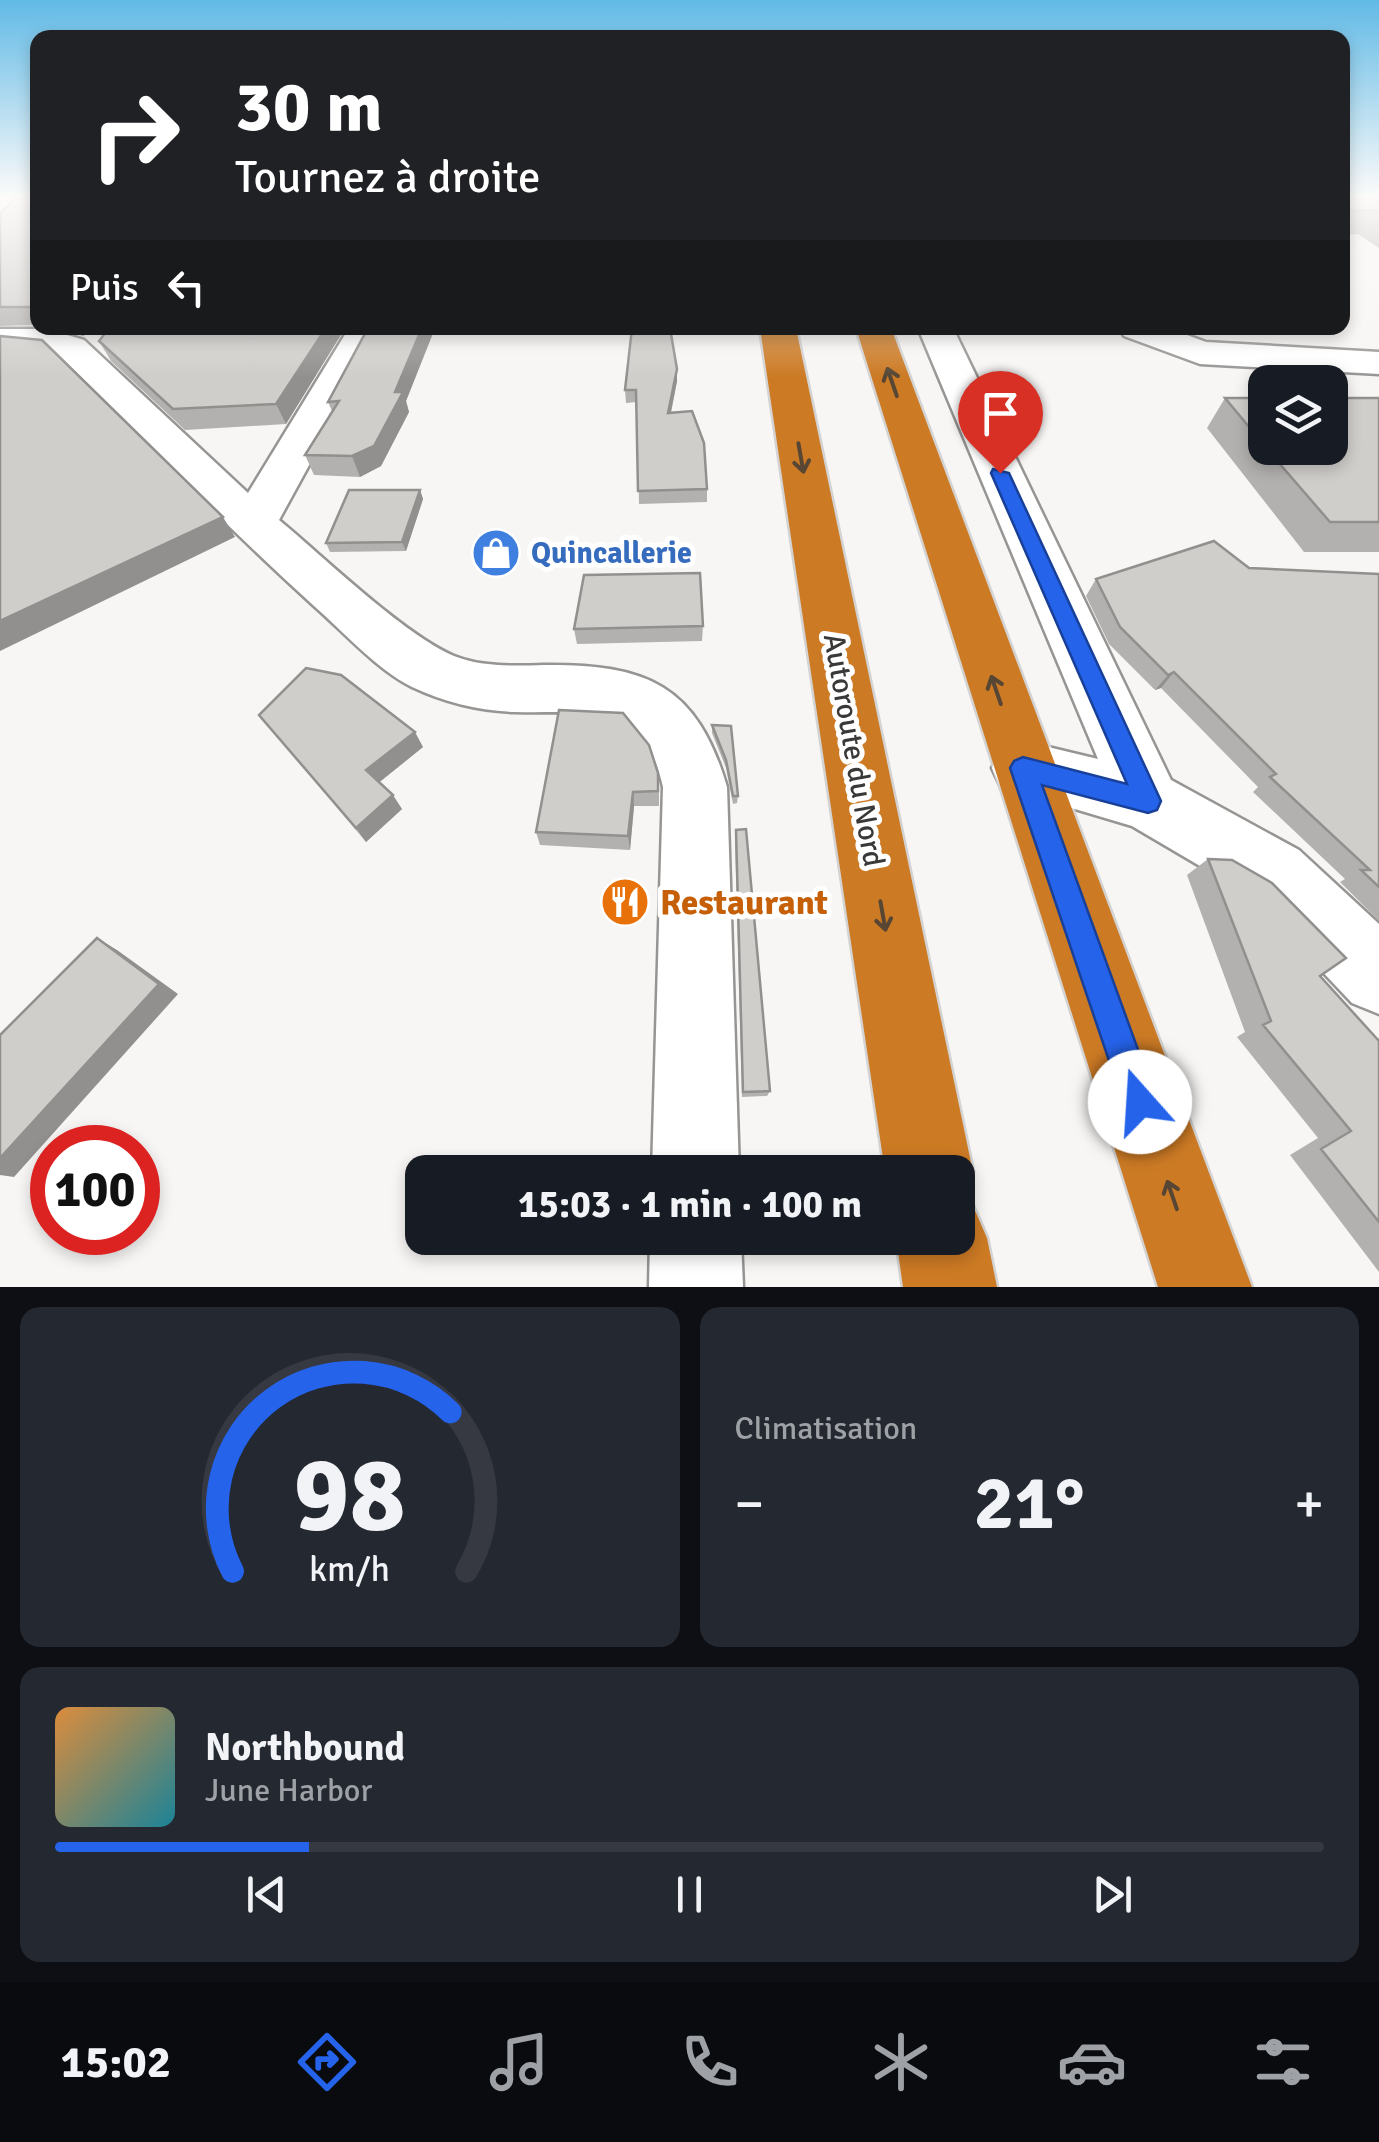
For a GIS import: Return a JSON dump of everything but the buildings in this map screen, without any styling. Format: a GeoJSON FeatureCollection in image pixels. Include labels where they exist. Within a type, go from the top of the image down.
{"type":"FeatureCollection","features":[{"type":"Feature","properties":{"kind":"highway","name":"Autoroute du Nord"},"geometry":{"type":"LineString","coordinates":[[779,335],[926,1155]]}},
{"type":"Feature","properties":{"kind":"highway"},"geometry":{"type":"LineString","coordinates":[[875,335],[1205,1287]]}},
{"type":"Feature","properties":{"kind":"highway"},"geometry":{"type":"LineString","coordinates":[[944,1255],[950,1287]]}},
{"type":"Feature","properties":{"kind":"street"},"geometry":{"type":"LineString","coordinates":[[254,524],[362,335]]}},
{"type":"Feature","properties":{"kind":"street"},"geometry":{"type":"LineString","coordinates":[[937,335],[1148,801]]}},
{"type":"Feature","properties":{"kind":"street"},"geometry":{"type":"LineString","coordinates":[[1155,335],[1200,353],[1379,363]]}},
{"type":"Feature","properties":{"kind":"street"},"geometry":{"type":"LineString","coordinates":[[0,340],[47,340],[71,348],[96,350],[254,524],[412,660],[442,678],[487,687],[593,688],[628,694],[660,717],[682,744],[695,786],[696,1155]]}},
{"type":"Feature","properties":{"kind":"street"},"geometry":{"type":"LineString","coordinates":[[1023,768],[1148,801],[1275,874],[1379,976]]}},
{"type":"Feature","properties":{"kind":"street"},"geometry":{"type":"LineString","coordinates":[[696,1255],[696,1287]]}},
{"type":"Feature","properties":{"kind":"place","name":"Quincallerie"},"geometry":{"type":"Point","coordinates":[496,553]}},
{"type":"Feature","properties":{"kind":"place","name":"Restaurant"},"geometry":{"type":"Point","coordinates":[625,902]}},
{"type":"Feature","properties":{"kind":"route"},"geometry":{"type":"LineString","coordinates":[[1000,473],[1148,801],[1023,768],[1140,1102]]}}]}
